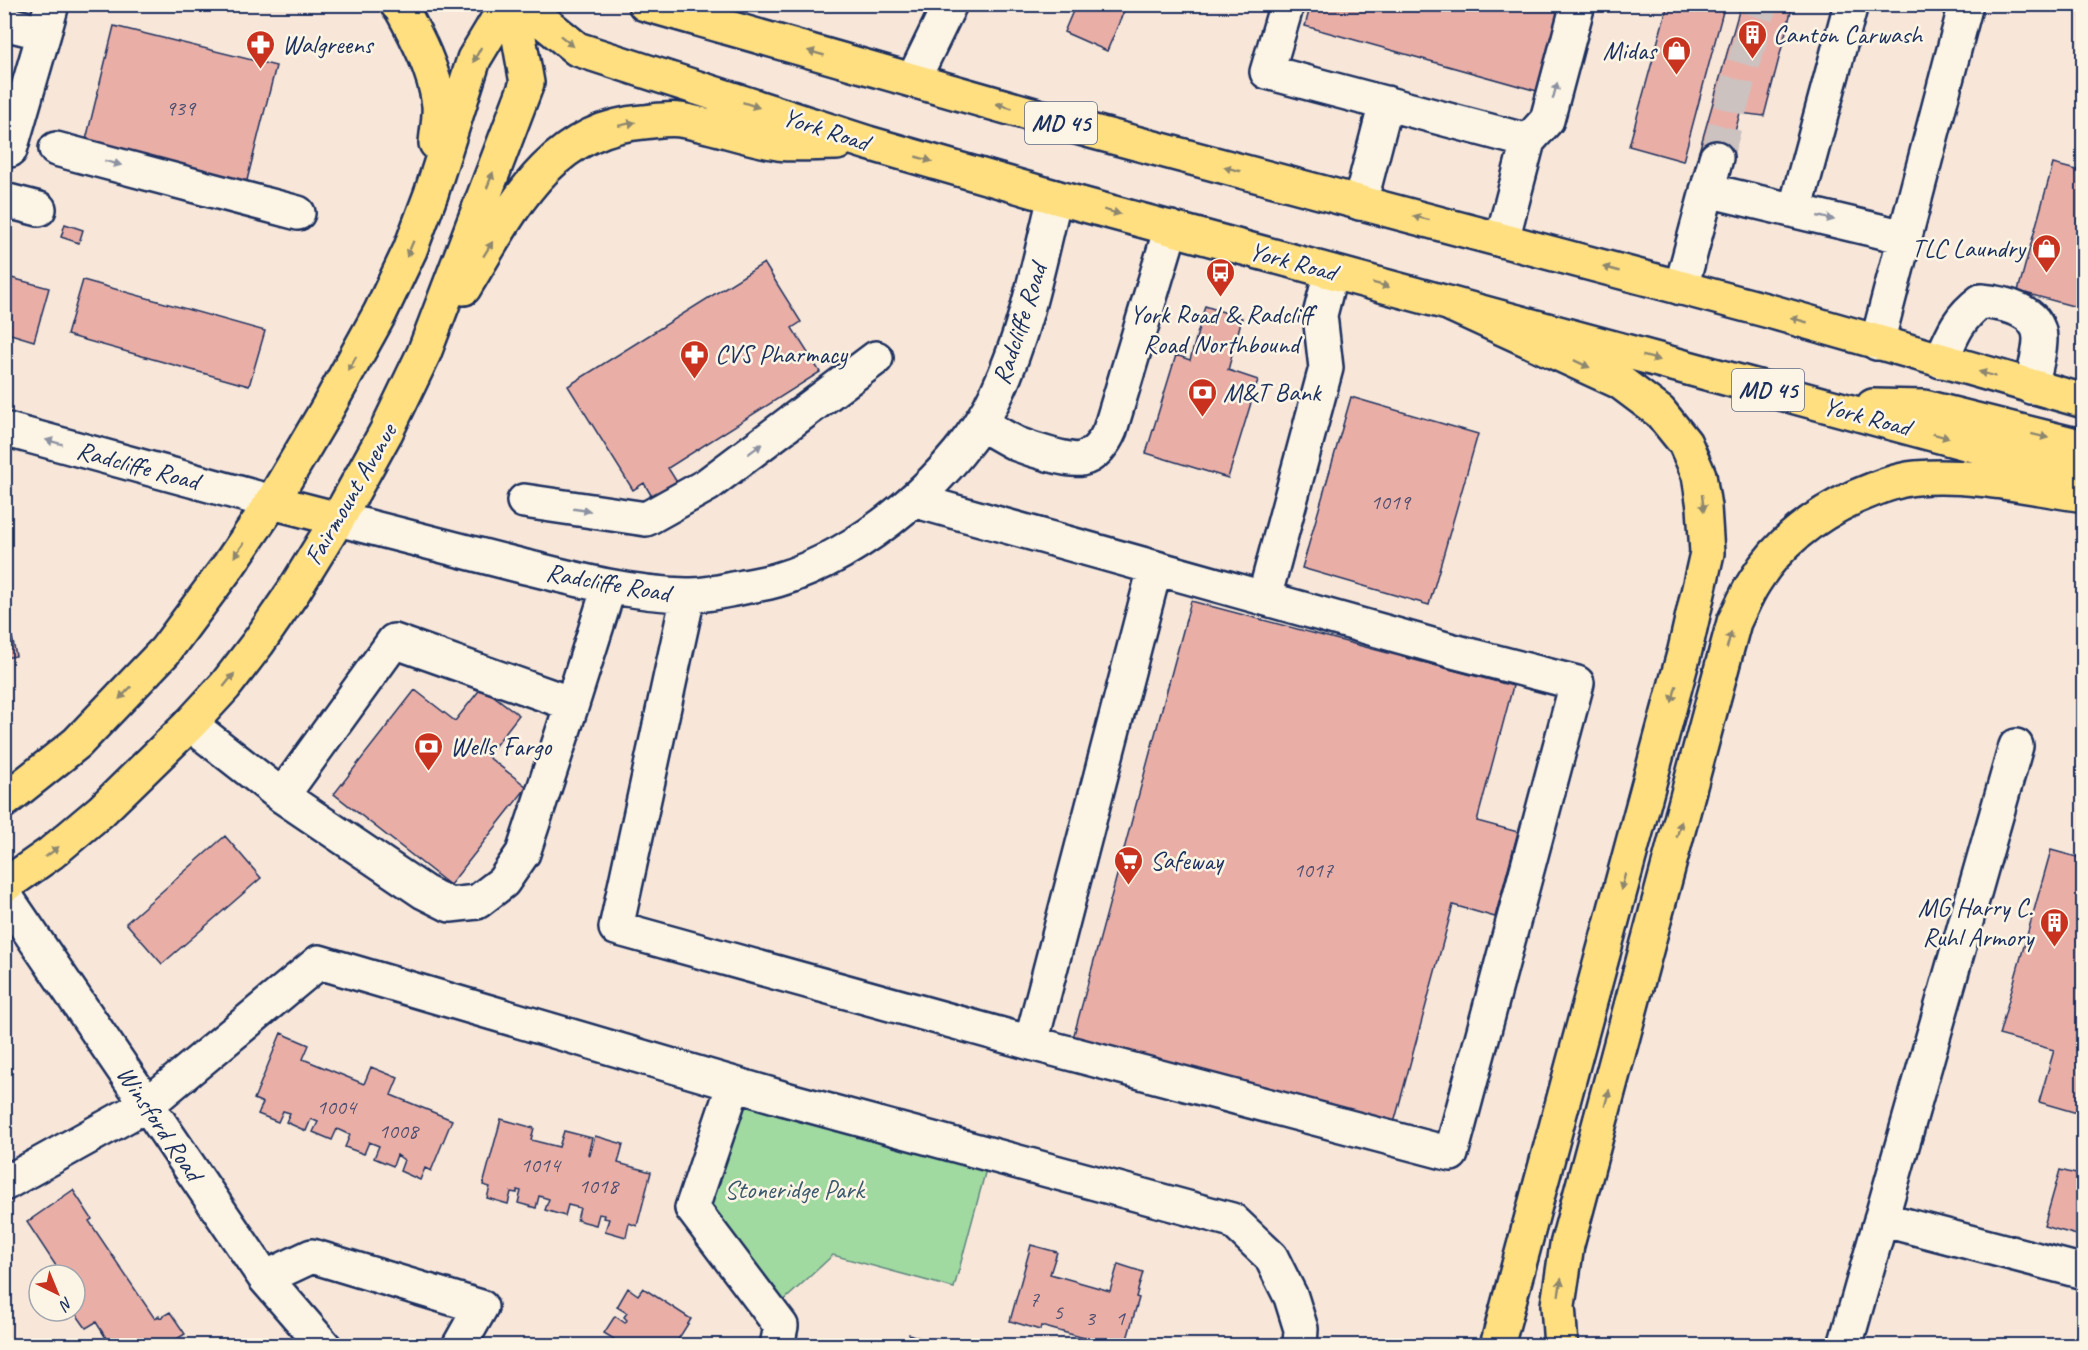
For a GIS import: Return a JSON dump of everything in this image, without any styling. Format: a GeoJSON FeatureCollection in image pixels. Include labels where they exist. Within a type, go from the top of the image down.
{"type":"FeatureCollection","features":[{"type":"Feature","properties":{"kind":"main road"},"geometry":{"type":"LineString","coordinates":[[398,4],[421,44],[439,106],[431,194]]}},
{"type":"Feature","properties":{"kind":"main road"},"geometry":{"type":"LineString","coordinates":[[4,801],[77,743],[165,651],[272,502],[380,313],[410,250],[431,194],[474,59],[507,4]]}},
{"type":"Feature","properties":{"kind":"main road","name":"Fairmount Avenue"},"geometry":{"type":"LineString","coordinates":[[4,886],[51,853],[101,811],[190,724],[225,686],[293,592],[338,519],[386,432],[424,353],[527,83],[513,4]]}},
{"type":"Feature","properties":{"kind":"main road","name":"York Road"},"geometry":{"type":"LineString","coordinates":[[522,4],[577,49],[868,142],[1331,272],[2084,475]]}},
{"type":"Feature","properties":{"kind":"main road","name":"MD 45"},"geometry":{"type":"LineString","coordinates":[[645,4],[1094,132],[1681,288],[2084,401]]}},
{"type":"Feature","properties":{"kind":"main road"},"geometry":{"type":"LineString","coordinates":[[424,353],[513,208],[540,173],[562,151],[585,137],[629,123],[677,119],[778,143],[868,142]]}},
{"type":"Feature","properties":{"kind":"main road"},"geometry":{"type":"LineString","coordinates":[[1452,305],[1620,382],[1660,412],[1685,443],[1699,475],[1707,553],[1682,662],[1497,1346]]}},
{"type":"Feature","properties":{"kind":"main road"},"geometry":{"type":"LineString","coordinates":[[1838,409],[1878,406],[1924,407],[2084,447]]}},
{"type":"Feature","properties":{"kind":"main road"},"geometry":{"type":"LineString","coordinates":[[1561,1346],[1558,1305],[1567,1245],[1734,622],[1755,581],[1779,548],[1807,524],[1840,504],[1876,488],[1915,478],[1965,478],[2084,495]]}},
{"type":"Feature","properties":{"kind":"main road"},"geometry":{"type":"LineString","coordinates":[[272,502],[338,519]]}},
{"type":"Feature","properties":{"kind":"street"},"geometry":{"type":"LineString","coordinates":[[913,80],[950,4]]}},
{"type":"Feature","properties":{"kind":"street"},"geometry":{"type":"LineString","coordinates":[[1287,4],[1267,72],[1528,141]]}},
{"type":"Feature","properties":{"kind":"street"},"geometry":{"type":"LineString","coordinates":[[1502,240],[1528,141],[1547,120],[1578,4]]}},
{"type":"Feature","properties":{"kind":"street"},"geometry":{"type":"LineString","coordinates":[[1794,211],[1851,4]]}},
{"type":"Feature","properties":{"kind":"street"},"geometry":{"type":"LineString","coordinates":[[1877,343],[1966,4]]}},
{"type":"Feature","properties":{"kind":"street"},"geometry":{"type":"LineString","coordinates":[[4,23],[48,19],[10,150],[4,148]]}},
{"type":"Feature","properties":{"kind":"street"},"geometry":{"type":"LineString","coordinates":[[1360,203],[1386,103]]}},
{"type":"Feature","properties":{"kind":"street"},"geometry":{"type":"LineString","coordinates":[[56,148],[298,213]]}},
{"type":"Feature","properties":{"kind":"street"},"geometry":{"type":"LineString","coordinates":[[1681,288],[1716,158]]}},
{"type":"Feature","properties":{"kind":"street"},"geometry":{"type":"LineString","coordinates":[[1707,190],[1905,237]]}},
{"type":"Feature","properties":{"kind":"street","name":"Radcliffe Road"},"geometry":{"type":"LineString","coordinates":[[338,519],[609,587],[688,596],[726,591],[777,580],[822,561],[870,534],[913,500],[952,460],[980,423],[996,396],[1012,357],[1055,196]]}},
{"type":"Feature","properties":{"kind":"street"},"geometry":{"type":"LineString","coordinates":[[4,200],[39,209]]}},
{"type":"Feature","properties":{"kind":"street"},"geometry":{"type":"LineString","coordinates":[[980,423],[1018,444],[1070,459],[1081,460],[1099,448],[1107,439],[1110,430],[1171,228]]}},
{"type":"Feature","properties":{"kind":"street"},"geometry":{"type":"LineString","coordinates":[[1264,598],[1326,368],[1320,315],[1331,272]]}},
{"type":"Feature","properties":{"kind":"street"},"geometry":{"type":"LineString","coordinates":[[1941,361],[1956,326],[1969,310],[1981,301],[1998,303],[2022,310],[2034,323],[2040,338],[2031,387]]}},
{"type":"Feature","properties":{"kind":"street"},"geometry":{"type":"LineString","coordinates":[[524,501],[646,519],[707,485],[876,358]]}},
{"type":"Feature","properties":{"kind":"street","name":"Radcliffe Road"},"geometry":{"type":"LineString","coordinates":[[4,429],[272,502]]}},
{"type":"Feature","properties":{"kind":"street"},"geometry":{"type":"LineString","coordinates":[[688,596],[616,928],[1031,1043],[1451,1154],[1577,683],[913,500]]}},
{"type":"Feature","properties":{"kind":"street"},"geometry":{"type":"LineString","coordinates":[[1031,1043],[1155,568]]}},
{"type":"Feature","properties":{"kind":"street"},"geometry":{"type":"LineString","coordinates":[[190,724],[282,796],[424,892],[450,905],[477,902],[503,882],[523,853],[609,587]]}},
{"type":"Feature","properties":{"kind":"street"},"geometry":{"type":"LineString","coordinates":[[282,796],[394,641],[572,704]]}},
{"type":"Feature","properties":{"kind":"street"},"geometry":{"type":"LineString","coordinates":[[1845,1346],[2016,746]]}},
{"type":"Feature","properties":{"kind":"street","name":"Winsford Road"},"geometry":{"type":"LineString","coordinates":[[4,894],[265,1278],[324,1346]]}},
{"type":"Feature","properties":{"kind":"street"},"geometry":{"type":"LineString","coordinates":[[4,1184],[148,1104],[319,962],[734,1084],[1233,1220],[1271,1257],[1291,1297],[1301,1329],[1300,1346]]}},
{"type":"Feature","properties":{"kind":"street"},"geometry":{"type":"LineString","coordinates":[[734,1084],[692,1208],[781,1326],[777,1346]]}},
{"type":"Feature","properties":{"kind":"street"},"geometry":{"type":"LineString","coordinates":[[1881,1219],[2084,1272]]}},
{"type":"Feature","properties":{"kind":"street"},"geometry":{"type":"LineString","coordinates":[[265,1278],[312,1256],[481,1307],[459,1346]]}},
{"type":"Feature","properties":{"kind":"green space","name":"Stoneridge Park"},"geometry":{"type":"Polygon","coordinates":[[[754,1098],[988,1162],[954,1288],[833,1255],[778,1306],[706,1219],[735,1110],[754,1098]]]}},
{"type":"Feature","properties":{"kind":"building"},"geometry":{"type":"Polygon","coordinates":[[[1076,4],[1127,4],[1107,51],[1064,32],[1076,4]]]}},
{"type":"Feature","properties":{"kind":"building"},"geometry":{"type":"Polygon","coordinates":[[[1311,4],[1561,4],[1537,91],[1305,26],[1311,4]]]}},
{"type":"Feature","properties":{"kind":"building","name":"Midas"},"geometry":{"type":"Polygon","coordinates":[[[1668,4],[1725,4],[1683,161],[1629,146],[1668,4]]]}},
{"type":"Feature","properties":{"kind":"building","name":"Canton Carwash"},"geometry":{"type":"Polygon","coordinates":[[[1741,4],[1793,4],[1764,116],[1740,113],[1727,161],[1698,155],[1741,4]]]}},
{"type":"Feature","properties":{"kind":"building"},"geometry":{"type":"Polygon","coordinates":[[[114,26],[276,66],[245,188],[84,148],[114,26]]]}},
{"type":"Feature","properties":{"kind":"building"},"geometry":{"type":"Polygon","coordinates":[[[2053,164],[2084,172],[2084,309],[2018,291],[2053,164]]]}},
{"type":"Feature","properties":{"kind":"building"},"geometry":{"type":"Polygon","coordinates":[[[65,224],[83,230],[79,243],[61,237],[65,224]]]}},
{"type":"Feature","properties":{"kind":"building","name":"CVS Pharmacy"},"geometry":{"type":"Polygon","coordinates":[[[764,263],[801,322],[792,328],[820,372],[668,468],[680,487],[655,502],[644,483],[633,490],[568,386],[764,263]]]}},
{"type":"Feature","properties":{"kind":"building"},"geometry":{"type":"Polygon","coordinates":[[[4,276],[49,288],[34,341],[4,332],[4,276]]]}},
{"type":"Feature","properties":{"kind":"building"},"geometry":{"type":"Polygon","coordinates":[[[83,280],[265,331],[249,386],[67,335],[83,280]]]}},
{"type":"Feature","properties":{"kind":"building","name":"M&T Bank"},"geometry":{"type":"Polygon","coordinates":[[[1205,306],[1242,318],[1228,370],[1258,380],[1228,478],[1146,453],[1176,355],[1190,360],[1205,306]]]}},
{"type":"Feature","properties":{"kind":"building"},"geometry":{"type":"Polygon","coordinates":[[[1351,397],[1478,434],[1429,605],[1302,568],[1351,397]]]}},
{"type":"Feature","properties":{"kind":"building"},"geometry":{"type":"Polygon","coordinates":[[[4,599],[16,656],[4,658],[4,599]]]}},
{"type":"Feature","properties":{"kind":"building"},"geometry":{"type":"Polygon","coordinates":[[[1191,601],[1513,686],[1477,821],[1518,832],[1495,917],[1453,905],[1393,1127],[1072,1042],[1191,601]]]}},
{"type":"Feature","properties":{"kind":"building","name":"Wells Fargo"},"geometry":{"type":"Polygon","coordinates":[[[482,687],[519,715],[487,756],[527,787],[450,885],[334,794],[415,690],[455,721],[482,687]]]}},
{"type":"Feature","properties":{"kind":"building"},"geometry":{"type":"Polygon","coordinates":[[[225,836],[261,878],[162,964],[126,923],[225,836]]]}},
{"type":"Feature","properties":{"kind":"building","name":"MG Harry C. Ruhl Armory"},"geometry":{"type":"Polygon","coordinates":[[[2051,850],[2084,859],[2084,1115],[2039,1102],[2054,1050],[1999,1035],[2051,850]]]}},
{"type":"Feature","properties":{"kind":"building"},"geometry":{"type":"Polygon","coordinates":[[[281,1033],[309,1045],[303,1059],[364,1084],[371,1067],[398,1078],[391,1095],[452,1120],[431,1171],[425,1168],[420,1180],[400,1171],[404,1160],[397,1155],[393,1166],[374,1158],[379,1146],[369,1142],[364,1154],[345,1147],[350,1135],[337,1129],[332,1140],[313,1132],[318,1122],[311,1119],[306,1131],[286,1122],[290,1113],[283,1111],[278,1122],[258,1114],[263,1103],[254,1099],[281,1033]]]}},
{"type":"Feature","properties":{"kind":"building"},"geometry":{"type":"Polygon","coordinates":[[[501,1119],[534,1128],[531,1140],[559,1147],[564,1131],[592,1138],[588,1154],[590,1155],[595,1136],[623,1144],[618,1163],[651,1172],[637,1226],[629,1223],[626,1237],[605,1231],[609,1219],[603,1218],[604,1215],[599,1214],[596,1225],[577,1220],[580,1208],[568,1205],[565,1216],[545,1210],[549,1199],[539,1196],[536,1208],[518,1203],[521,1191],[517,1190],[517,1193],[511,1192],[508,1204],[487,1198],[490,1187],[483,1185],[501,1119]]]}},
{"type":"Feature","properties":{"kind":"building"},"geometry":{"type":"Polygon","coordinates":[[[2060,1170],[2084,1176],[2084,1237],[2044,1226],[2060,1170]]]}},
{"type":"Feature","properties":{"kind":"building"},"geometry":{"type":"Polygon","coordinates":[[[73,1190],[92,1219],[89,1221],[155,1319],[170,1312],[185,1334],[175,1340],[179,1346],[111,1346],[96,1322],[86,1328],[82,1323],[87,1323],[87,1263],[54,1263],[27,1222],[73,1190]]]}},
{"type":"Feature","properties":{"kind":"building"},"geometry":{"type":"Polygon","coordinates":[[[1031,1245],[1057,1252],[1050,1274],[1110,1291],[1118,1264],[1143,1272],[1136,1297],[1139,1298],[1125,1346],[1101,1346],[1094,1343],[1095,1341],[1041,1326],[1040,1330],[1010,1321],[1031,1245]]]}},
{"type":"Feature","properties":{"kind":"building"},"geometry":{"type":"Polygon","coordinates":[[[628,1288],[638,1295],[643,1288],[691,1319],[674,1346],[609,1346],[614,1339],[604,1333],[615,1316],[625,1323],[627,1320],[624,1317],[627,1313],[617,1307],[628,1288]]]}},
{"type":"Feature","properties":{"kind":"building"},"geometry":{"type":"Polygon","coordinates":[[[909,1334],[942,1346],[905,1346],[909,1334]]]}},
{"type":"Feature","properties":{"kind":"tunnel"},"geometry":{"type":"LineString","coordinates":[[1716,158],[1761,4]]}},
{"type":"Feature","properties":{"kind":"place","name":"Canton Carwash"},"geometry":{"type":"Point","coordinates":[1752,60]}},
{"type":"Feature","properties":{"kind":"place","name":"Walgreens"},"geometry":{"type":"Point","coordinates":[261,70]}},
{"type":"Feature","properties":{"kind":"place","name":"Midas"},"geometry":{"type":"Point","coordinates":[1677,76]}},
{"type":"Feature","properties":{"kind":"place","name":"TLC Laundry"},"geometry":{"type":"Point","coordinates":[2046,274]}},
{"type":"Feature","properties":{"kind":"place","name":"York Road & Radcliff Road Northbound"},"geometry":{"type":"Point","coordinates":[1221,298]}},
{"type":"Feature","properties":{"kind":"place","name":"CVS Pharmacy"},"geometry":{"type":"Point","coordinates":[694,380]}},
{"type":"Feature","properties":{"kind":"place","name":"M&T Bank"},"geometry":{"type":"Point","coordinates":[1202,418]}},
{"type":"Feature","properties":{"kind":"place","name":"Wells Fargo"},"geometry":{"type":"Point","coordinates":[429,772]}},
{"type":"Feature","properties":{"kind":"place","name":"Safeway"},"geometry":{"type":"Point","coordinates":[1129,886]}},
{"type":"Feature","properties":{"kind":"place","name":"MG Harry C. Ruhl Armory"},"geometry":{"type":"Point","coordinates":[2054,948]}}]}
